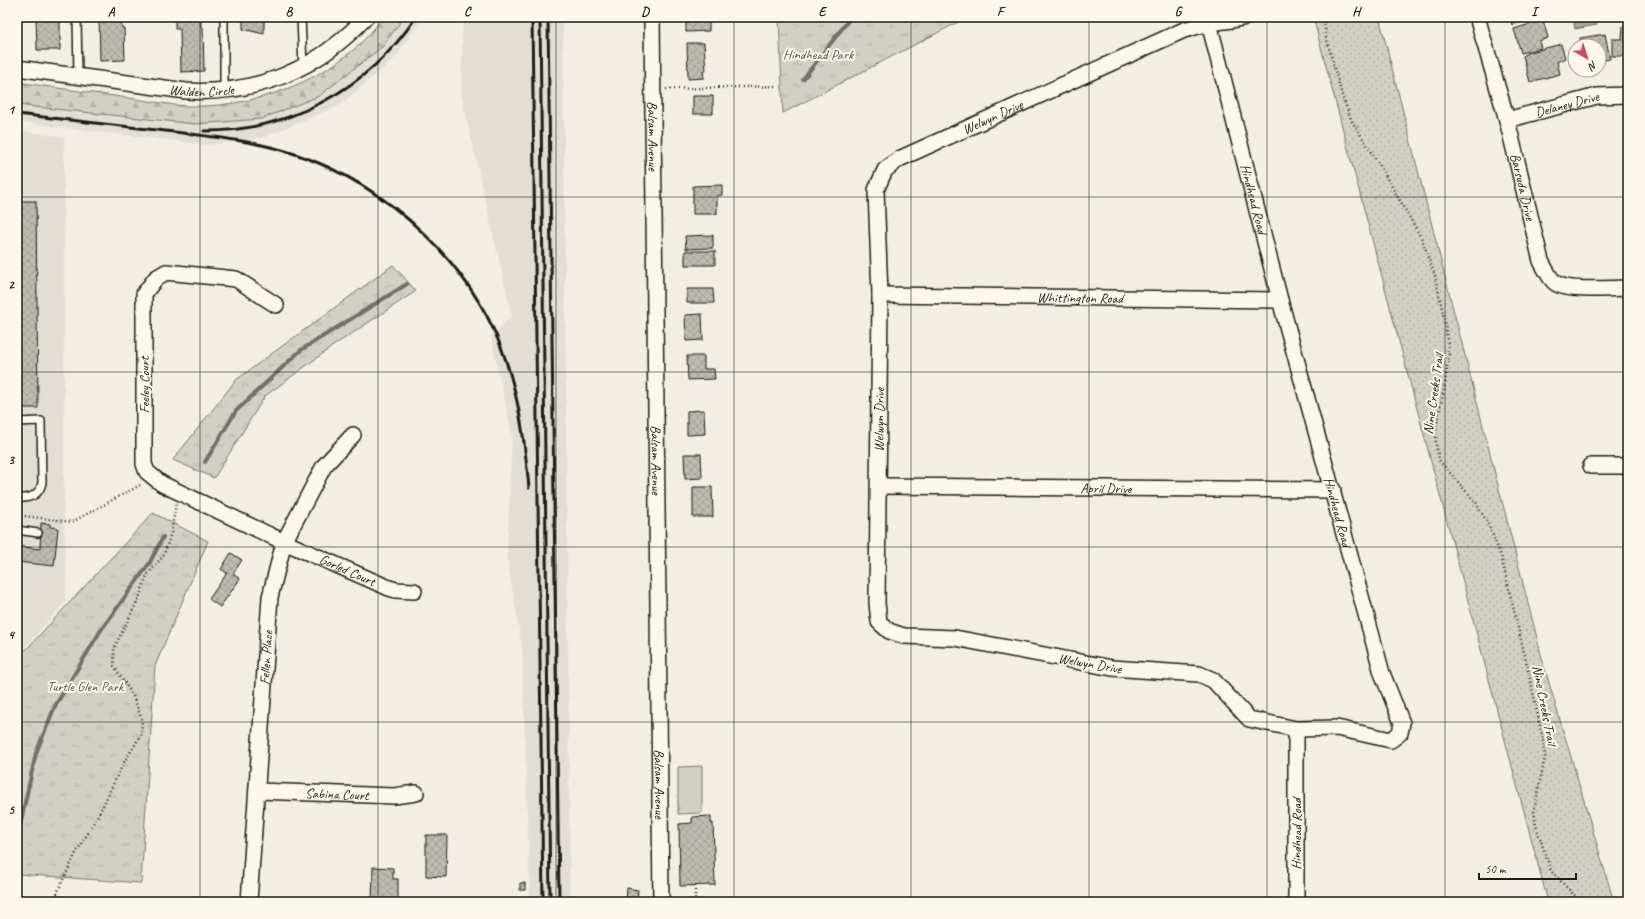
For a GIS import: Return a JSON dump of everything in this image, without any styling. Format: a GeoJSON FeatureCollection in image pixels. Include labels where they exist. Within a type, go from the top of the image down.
{"type":"FeatureCollection","features":[{"type":"Feature","properties":{"kind":"street","name":"Walden Circle"},"geometry":{"type":"LineString","coordinates":[[17,68],[186,91],[224,91],[264,82],[303,67],[333,48],[366,17]]}},
{"type":"Feature","properties":{"kind":"street","name":"Balsam Avenue"},"geometry":{"type":"LineString","coordinates":[[652,17],[661,902]]}},
{"type":"Feature","properties":{"kind":"street","name":"Welwyn Drive"},"geometry":{"type":"LineString","coordinates":[[1246,17],[1232,20],[1208,20],[1184,30],[899,159],[885,170],[876,190],[880,295],[877,603],[879,622],[889,631],[904,636],[955,638],[1112,668],[1199,674],[1213,680],[1248,719],[1296,729]]}},
{"type":"Feature","properties":{"kind":"street","name":"Barsuda Drive"},"geometry":{"type":"LineString","coordinates":[[1477,17],[1507,120],[1541,261],[1546,271],[1556,284],[1572,288],[1628,288]]}},
{"type":"Feature","properties":{"kind":"street","name":"Hindhead Road"},"geometry":{"type":"LineString","coordinates":[[1208,20],[1280,300],[1382,673],[1402,723],[1400,734],[1391,740],[1337,728],[1296,729],[1296,902]]}},
{"type":"Feature","properties":{"kind":"street","name":"Delaney Drive"},"geometry":{"type":"LineString","coordinates":[[1507,120],[1597,96],[1628,95]]}},
{"type":"Feature","properties":{"kind":"street","name":"Feeley Court"},"geometry":{"type":"LineString","coordinates":[[276,306],[236,279],[166,272],[156,278],[149,285],[144,294],[144,464],[147,472],[162,484],[284,542]]}},
{"type":"Feature","properties":{"kind":"street","name":"Whittington Road"},"geometry":{"type":"LineString","coordinates":[[880,295],[1280,300]]}},
{"type":"Feature","properties":{"kind":"street","name":"Fellen Place"},"geometry":{"type":"LineString","coordinates":[[249,902],[258,791],[270,597],[284,542],[324,466],[354,435]]}},
{"type":"Feature","properties":{"kind":"street"},"geometry":{"type":"LineString","coordinates":[[1591,466],[1628,466]]}},
{"type":"Feature","properties":{"kind":"street","name":"April Drive"},"geometry":{"type":"LineString","coordinates":[[879,486],[1333,490]]}},
{"type":"Feature","properties":{"kind":"street","name":"Gorled Court"},"geometry":{"type":"LineString","coordinates":[[284,542],[389,588],[414,591]]}},
{"type":"Feature","properties":{"kind":"street","name":"Sabina Court"},"geometry":{"type":"LineString","coordinates":[[258,791],[394,796],[416,794]]}},
{"type":"Feature","properties":{"kind":"lane"},"geometry":{"type":"LineString","coordinates":[[77,17],[78,76]]}},
{"type":"Feature","properties":{"kind":"lane"},"geometry":{"type":"LineString","coordinates":[[224,17],[224,91]]}},
{"type":"Feature","properties":{"kind":"lane"},"geometry":{"type":"LineString","coordinates":[[301,17],[303,67]]}},
{"type":"Feature","properties":{"kind":"lane"},"geometry":{"type":"LineString","coordinates":[[17,422],[41,421],[42,483],[39,491],[32,497],[17,498]]}},
{"type":"Feature","properties":{"kind":"lane"},"geometry":{"type":"LineString","coordinates":[[17,530],[38,533]]}},
{"type":"Feature","properties":{"kind":"path","name":"Nine Creeks Trail"},"geometry":{"type":"LineString","coordinates":[[1324,17],[1326,37],[1343,99],[1352,121],[1422,239],[1435,276],[1450,353],[1436,426],[1436,445],[1440,460],[1476,503],[1489,526],[1501,556],[1543,740],[1545,757],[1534,811],[1536,826],[1551,871],[1574,895],[1583,902]]}},
{"type":"Feature","properties":{"kind":"path"},"geometry":{"type":"LineString","coordinates":[[653,89],[777,86]]}},
{"type":"Feature","properties":{"kind":"path"},"geometry":{"type":"LineString","coordinates":[[17,515],[72,522],[155,478]]}},
{"type":"Feature","properties":{"kind":"path"},"geometry":{"type":"LineString","coordinates":[[59,902],[57,893],[101,810],[123,764],[142,735],[142,720],[133,696],[114,666],[114,648],[139,598],[147,575],[164,555],[178,492]]}},
{"type":"Feature","properties":{"kind":"path"},"geometry":{"type":"LineString","coordinates":[[695,886],[695,902]]}},
{"type":"Feature","properties":{"kind":"shaded area"},"geometry":{"type":"Polygon","coordinates":[[[404,17],[423,17],[395,58],[340,105],[262,138],[209,145],[17,122],[17,105],[195,124],[261,119],[383,46],[404,17]]]}},
{"type":"Feature","properties":{"kind":"shaded area"},"geometry":{"type":"Polygon","coordinates":[[[463,17],[563,17],[570,902],[530,902],[522,648],[507,556],[512,434],[491,337],[512,316],[461,95],[463,17]]]}},
{"type":"Feature","properties":{"kind":"shaded area"},"geometry":{"type":"Polygon","coordinates":[[[1573,17],[1596,17],[1597,25],[1575,29],[1573,17]]]}},
{"type":"Feature","properties":{"kind":"shaded area"},"geometry":{"type":"Polygon","coordinates":[[[17,130],[64,137],[64,526],[66,572],[65,602],[17,656],[17,130]]]}},
{"type":"Feature","properties":{"kind":"green space"},"geometry":{"type":"Polygon","coordinates":[[[383,17],[404,17],[383,46],[319,96],[261,119],[195,124],[17,105],[17,82],[186,106],[241,102],[269,95],[296,85],[321,72],[345,57],[366,38],[383,17]]]}},
{"type":"Feature","properties":{"kind":"green space","name":"Hindhead Park"},"geometry":{"type":"Polygon","coordinates":[[[779,17],[968,17],[783,113],[779,17]]]}},
{"type":"Feature","properties":{"kind":"green space"},"geometry":{"type":"Polygon","coordinates":[[[1313,17],[1379,17],[1544,666],[1614,902],[1548,902],[1313,17]]]}},
{"type":"Feature","properties":{"kind":"green space"},"geometry":{"type":"Polygon","coordinates":[[[393,265],[416,291],[333,346],[265,396],[214,478],[173,460],[236,380],[393,265]]]}},
{"type":"Feature","properties":{"kind":"green space","name":"Turtle Glen Park"},"geometry":{"type":"Polygon","coordinates":[[[153,513],[208,541],[155,666],[141,883],[17,874],[17,659],[153,513]]]}},
{"type":"Feature","properties":{"kind":"green space"},"geometry":{"type":"Polygon","coordinates":[[[702,766],[702,813],[678,814],[678,767],[702,766]]]}},
{"type":"Feature","properties":{"kind":"building"},"geometry":{"type":"Polygon","coordinates":[[[36,17],[60,17],[60,50],[37,50],[36,17]]]}},
{"type":"Feature","properties":{"kind":"building"},"geometry":{"type":"Polygon","coordinates":[[[99,17],[121,17],[122,28],[124,28],[125,60],[100,61],[99,17]]]}},
{"type":"Feature","properties":{"kind":"building"},"geometry":{"type":"Polygon","coordinates":[[[175,17],[201,17],[201,27],[203,27],[204,71],[181,72],[180,29],[175,29],[175,17]]]}},
{"type":"Feature","properties":{"kind":"building"},"geometry":{"type":"Polygon","coordinates":[[[243,17],[264,17],[264,34],[243,29],[243,17]]]}},
{"type":"Feature","properties":{"kind":"building"},"geometry":{"type":"Polygon","coordinates":[[[686,17],[709,17],[709,31],[686,32],[686,17]]]}},
{"type":"Feature","properties":{"kind":"building"},"geometry":{"type":"Polygon","coordinates":[[[1510,17],[1532,17],[1533,19],[1512,25],[1510,17]]]}},
{"type":"Feature","properties":{"kind":"building"},"geometry":{"type":"Polygon","coordinates":[[[1543,20],[1548,38],[1539,41],[1541,48],[1521,53],[1514,29],[1543,20]]]}},
{"type":"Feature","properties":{"kind":"building"},"geometry":{"type":"Polygon","coordinates":[[[1628,25],[1628,56],[1612,56],[1612,39],[1622,39],[1623,26],[1628,25]]]}},
{"type":"Feature","properties":{"kind":"building"},"geometry":{"type":"Polygon","coordinates":[[[1605,34],[1606,38],[1580,38],[1605,34]]]}},
{"type":"Feature","properties":{"kind":"building"},"geometry":{"type":"Polygon","coordinates":[[[687,43],[704,43],[706,71],[703,71],[704,78],[688,79],[687,43]]]}},
{"type":"Feature","properties":{"kind":"building"},"geometry":{"type":"Polygon","coordinates":[[[1561,44],[1565,58],[1557,62],[1560,74],[1530,82],[1523,56],[1527,53],[1561,44]]]}},
{"type":"Feature","properties":{"kind":"building"},"geometry":{"type":"Polygon","coordinates":[[[1607,44],[1610,59],[1607,60],[1607,44]]]}},
{"type":"Feature","properties":{"kind":"building"},"geometry":{"type":"Polygon","coordinates":[[[693,96],[713,96],[713,114],[693,114],[693,96]]]}},
{"type":"Feature","properties":{"kind":"building"},"geometry":{"type":"Polygon","coordinates":[[[722,185],[722,195],[717,196],[717,214],[693,214],[693,186],[722,185]]]}},
{"type":"Feature","properties":{"kind":"building"},"geometry":{"type":"Polygon","coordinates":[[[17,201],[36,201],[38,408],[17,408],[17,201]]]}},
{"type":"Feature","properties":{"kind":"building"},"geometry":{"type":"Polygon","coordinates":[[[713,235],[713,248],[686,249],[685,236],[713,235]]]}},
{"type":"Feature","properties":{"kind":"building"},"geometry":{"type":"Polygon","coordinates":[[[685,251],[715,251],[715,265],[685,265],[685,251]]]}},
{"type":"Feature","properties":{"kind":"building"},"geometry":{"type":"Polygon","coordinates":[[[687,289],[713,289],[714,303],[687,303],[687,289]]]}},
{"type":"Feature","properties":{"kind":"building"},"geometry":{"type":"Polygon","coordinates":[[[702,314],[703,340],[686,341],[685,315],[702,314]]]}},
{"type":"Feature","properties":{"kind":"building"},"geometry":{"type":"Polygon","coordinates":[[[687,356],[704,356],[704,369],[714,369],[715,379],[688,380],[687,356]]]}},
{"type":"Feature","properties":{"kind":"building"},"geometry":{"type":"Polygon","coordinates":[[[704,410],[705,434],[687,435],[687,411],[704,410]]]}},
{"type":"Feature","properties":{"kind":"building"},"geometry":{"type":"Polygon","coordinates":[[[684,454],[701,454],[702,478],[685,479],[684,454]]]}},
{"type":"Feature","properties":{"kind":"building"},"geometry":{"type":"Polygon","coordinates":[[[693,487],[712,487],[713,517],[693,517],[693,487]]]}},
{"type":"Feature","properties":{"kind":"building"},"geometry":{"type":"Polygon","coordinates":[[[41,523],[50,524],[50,527],[58,528],[54,566],[17,562],[17,546],[40,549],[41,523]]]}},
{"type":"Feature","properties":{"kind":"building"},"geometry":{"type":"Polygon","coordinates":[[[231,553],[242,560],[233,574],[240,579],[220,607],[209,599],[227,573],[221,569],[231,553]]]}},
{"type":"Feature","properties":{"kind":"building"},"geometry":{"type":"Polygon","coordinates":[[[711,816],[711,823],[713,823],[715,885],[680,886],[679,824],[692,823],[692,817],[711,816]]]}},
{"type":"Feature","properties":{"kind":"building"},"geometry":{"type":"Polygon","coordinates":[[[426,835],[447,835],[446,877],[426,876],[426,835]]]}},
{"type":"Feature","properties":{"kind":"building"},"geometry":{"type":"Polygon","coordinates":[[[373,867],[393,868],[393,879],[398,879],[398,902],[372,902],[373,867]]]}},
{"type":"Feature","properties":{"kind":"building"},"geometry":{"type":"Polygon","coordinates":[[[520,883],[525,883],[525,890],[520,890],[520,883]]]}},
{"type":"Feature","properties":{"kind":"building"},"geometry":{"type":"Polygon","coordinates":[[[627,888],[638,890],[637,902],[626,902],[627,888]]]}},
{"type":"Feature","properties":{"kind":"waterway"},"geometry":{"type":"LineString","coordinates":[[803,79],[851,17]]}},
{"type":"Feature","properties":{"kind":"waterway"},"geometry":{"type":"LineString","coordinates":[[205,462],[236,411],[301,350],[407,284]]}},
{"type":"Feature","properties":{"kind":"waterway"},"geometry":{"type":"LineString","coordinates":[[17,839],[36,753],[55,706],[101,630],[149,564],[163,537]]}},
{"type":"Feature","properties":{"kind":"railway"},"geometry":{"type":"LineString","coordinates":[[204,131],[236,129],[266,124],[296,114],[324,101],[351,85],[375,65],[397,42],[416,17]]}},
{"type":"Feature","properties":{"kind":"railway"},"geometry":{"type":"LineString","coordinates":[[532,17],[543,902]]}},
{"type":"Feature","properties":{"kind":"railway"},"geometry":{"type":"LineString","coordinates":[[540,17],[550,902]]}},
{"type":"Feature","properties":{"kind":"railway"},"geometry":{"type":"LineString","coordinates":[[548,17],[559,902]]}},
{"type":"Feature","properties":{"kind":"railway"},"geometry":{"type":"LineString","coordinates":[[17,114],[205,136],[265,146],[295,154],[329,168],[363,186],[394,208],[424,234],[450,262],[473,293],[492,326],[506,361],[515,392],[524,440],[529,488]]}}]}
